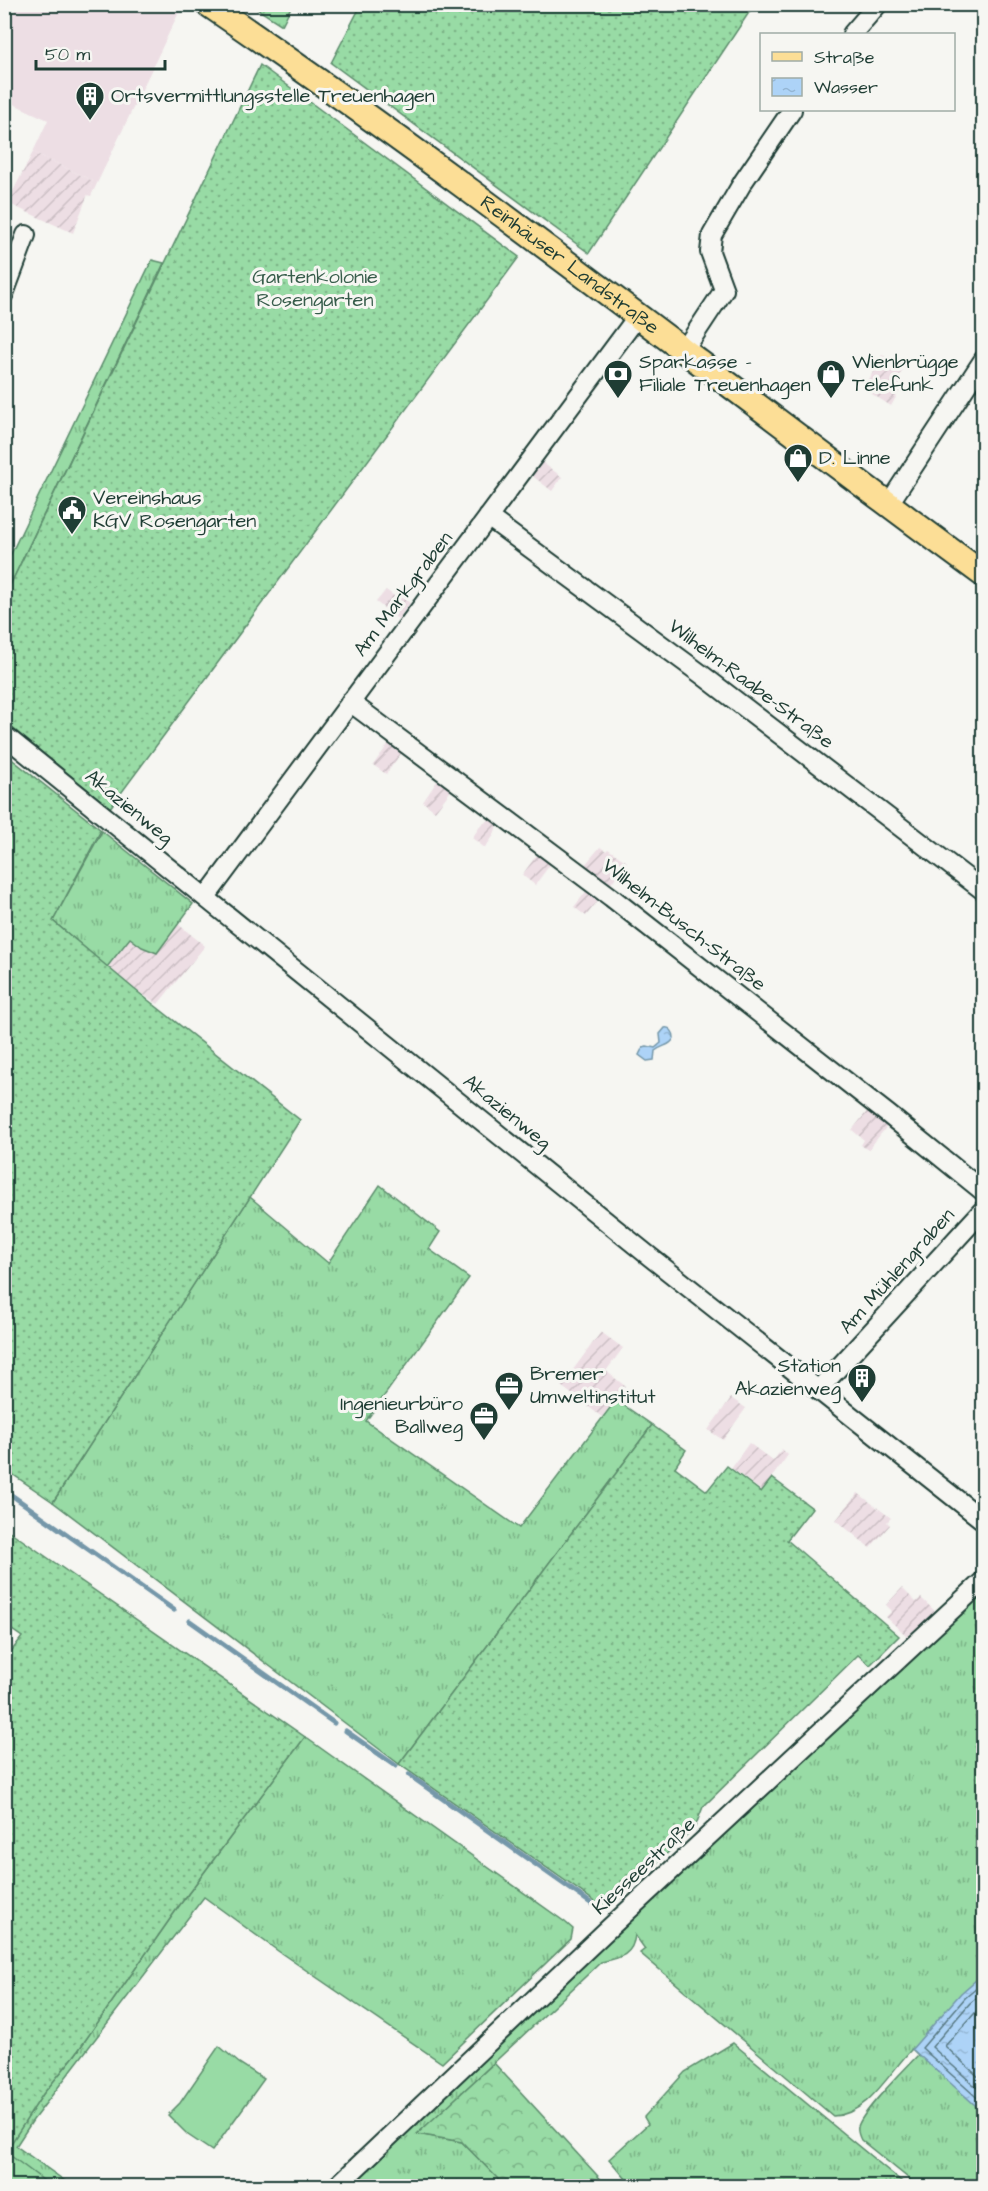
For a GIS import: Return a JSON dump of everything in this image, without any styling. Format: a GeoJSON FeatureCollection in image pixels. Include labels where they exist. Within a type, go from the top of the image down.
{"type":"FeatureCollection","features":[{"type":"Feature","properties":{"kind":"main road","name":"Reinhäuser Landstraße"},"geometry":{"type":"LineString","coordinates":[[208,4],[456,182],[984,575]]}},
{"type":"Feature","properties":{"kind":"street"},"geometry":{"type":"LineString","coordinates":[[853,33],[878,4]]}},
{"type":"Feature","properties":{"kind":"street"},"geometry":{"type":"LineString","coordinates":[[683,352],[724,290],[710,252],[712,235],[743,182],[791,111]]}},
{"type":"Feature","properties":{"kind":"street"},"geometry":{"type":"LineString","coordinates":[[4,294],[26,235]]}},
{"type":"Feature","properties":{"kind":"street","name":"Am Markgraben"},"geometry":{"type":"LineString","coordinates":[[206,897],[637,317]]}},
{"type":"Feature","properties":{"kind":"street"},"geometry":{"type":"LineString","coordinates":[[888,505],[984,359]]}},
{"type":"Feature","properties":{"kind":"street","name":"Wilhelm-Raabe-Straße"},"geometry":{"type":"LineString","coordinates":[[489,517],[702,674],[984,891]]}},
{"type":"Feature","properties":{"kind":"street","name":"Wilhelm-Busch-Straße"},"geometry":{"type":"LineString","coordinates":[[350,702],[611,897],[872,1101],[984,1192]]}},
{"type":"Feature","properties":{"kind":"street","name":"Akazienweg"},"geometry":{"type":"LineString","coordinates":[[4,735],[635,1245],[984,1521]]}},
{"type":"Feature","properties":{"kind":"street","name":"Am Mühlengraben"},"geometry":{"type":"LineString","coordinates":[[819,1389],[984,1209]]}},
{"type":"Feature","properties":{"kind":"street","name":"Kiesseestraße"},"geometry":{"type":"LineString","coordinates":[[337,2187],[605,1932],[984,1580]]}},
{"type":"Feature","properties":{"kind":"shaded area"},"geometry":{"type":"Polygon","coordinates":[[[18,5],[167,5],[179,12],[91,196],[87,195],[93,181],[33,152],[48,120],[5,100],[4,33],[18,5]]]}},
{"type":"Feature","properties":{"kind":"shaded area"},"geometry":{"type":"Polygon","coordinates":[[[33,152],[93,181],[73,233],[7,203],[33,152]]]}},
{"type":"Feature","properties":{"kind":"shaded area"},"geometry":{"type":"Polygon","coordinates":[[[882,355],[904,367],[897,381],[903,385],[891,406],[864,389],[882,355]]]}},
{"type":"Feature","properties":{"kind":"shaded area"},"geometry":{"type":"Polygon","coordinates":[[[539,460],[562,477],[552,491],[530,474],[539,460]]]}},
{"type":"Feature","properties":{"kind":"shaded area"},"geometry":{"type":"Polygon","coordinates":[[[386,590],[410,603],[398,619],[376,602],[386,590]]]}},
{"type":"Feature","properties":{"kind":"shaded area"},"geometry":{"type":"Polygon","coordinates":[[[390,742],[403,751],[386,774],[373,765],[390,742]]]}},
{"type":"Feature","properties":{"kind":"shaded area"},"geometry":{"type":"Polygon","coordinates":[[[439,778],[453,788],[435,811],[423,802],[439,778]]]}},
{"type":"Feature","properties":{"kind":"shaded area"},"geometry":{"type":"Polygon","coordinates":[[[492,818],[498,822],[494,835],[485,848],[472,838],[481,825],[492,818]]]}},
{"type":"Feature","properties":{"kind":"shaded area"},"geometry":{"type":"Polygon","coordinates":[[[600,847],[606,851],[608,849],[627,862],[610,885],[584,866],[600,847]]]}},
{"type":"Feature","properties":{"kind":"shaded area"},"geometry":{"type":"Polygon","coordinates":[[[539,852],[552,862],[535,885],[522,875],[539,852]]]}},
{"type":"Feature","properties":{"kind":"shaded area"},"geometry":{"type":"Polygon","coordinates":[[[588,889],[600,898],[586,916],[574,907],[588,889]]]}},
{"type":"Feature","properties":{"kind":"shaded area"},"geometry":{"type":"Polygon","coordinates":[[[178,924],[205,946],[158,1004],[134,989],[107,967],[130,937],[142,947],[157,953],[178,924]]]}},
{"type":"Feature","properties":{"kind":"shaded area"},"geometry":{"type":"Polygon","coordinates":[[[869,1109],[888,1125],[868,1150],[861,1145],[864,1140],[852,1130],[869,1109]]]}},
{"type":"Feature","properties":{"kind":"shaded area"},"geometry":{"type":"Polygon","coordinates":[[[601,1332],[623,1348],[606,1371],[625,1386],[602,1417],[561,1386],[601,1332]]]}},
{"type":"Feature","properties":{"kind":"shaded area"},"geometry":{"type":"Polygon","coordinates":[[[731,1398],[746,1408],[723,1440],[708,1430],[731,1398]]]}},
{"type":"Feature","properties":{"kind":"shaded area"},"geometry":{"type":"Polygon","coordinates":[[[749,1443],[773,1461],[782,1449],[788,1455],[762,1491],[731,1468],[749,1443]]]}},
{"type":"Feature","properties":{"kind":"shaded area"},"geometry":{"type":"Polygon","coordinates":[[[858,1493],[891,1518],[887,1522],[890,1525],[870,1548],[836,1520],[858,1493]]]}},
{"type":"Feature","properties":{"kind":"shaded area"},"geometry":{"type":"Polygon","coordinates":[[[902,1588],[916,1602],[921,1598],[936,1612],[907,1636],[886,1617],[892,1611],[886,1605],[902,1588]]]}},
{"type":"Feature","properties":{"kind":"green space"},"geometry":{"type":"Polygon","coordinates":[[[292,4],[282,25],[251,5],[292,4]]]}},
{"type":"Feature","properties":{"kind":"green space"},"geometry":{"type":"Polygon","coordinates":[[[361,5],[754,5],[589,253],[331,63],[361,5]]]}},
{"type":"Feature","properties":{"kind":"green space","name":"Gartenkolonie Rosengarten"},"geometry":{"type":"Polygon","coordinates":[[[260,65],[519,257],[110,808],[5,722],[5,596],[260,65]]]}},
{"type":"Feature","properties":{"kind":"green space"},"geometry":{"type":"Polygon","coordinates":[[[152,260],[164,263],[5,596],[5,557],[9,558],[152,260]]]}},
{"type":"Feature","properties":{"kind":"green space"},"geometry":{"type":"Polygon","coordinates":[[[4,753],[101,830],[53,921],[134,989],[300,1120],[53,1502],[5,1469],[4,753]]]}},
{"type":"Feature","properties":{"kind":"green space"},"geometry":{"type":"Polygon","coordinates":[[[102,831],[193,904],[157,953],[142,947],[130,938],[107,967],[53,921],[102,831]]]}},
{"type":"Feature","properties":{"kind":"green space"},"geometry":{"type":"Polygon","coordinates":[[[380,1185],[440,1232],[429,1249],[469,1278],[366,1421],[519,1528],[616,1400],[652,1425],[399,1764],[53,1502],[250,1197],[328,1263],[380,1185]]]}},
{"type":"Feature","properties":{"kind":"green space"},"geometry":{"type":"Polygon","coordinates":[[[652,1425],[686,1450],[675,1467],[707,1491],[727,1466],[761,1492],[772,1478],[812,1508],[787,1540],[899,1636],[870,1665],[858,1655],[703,1807],[695,1827],[607,1910],[399,1764],[652,1425]]]}},
{"type":"Feature","properties":{"kind":"green space"},"geometry":{"type":"Polygon","coordinates":[[[5,1528],[305,1737],[179,1906],[75,2055],[43,2094],[5,2153],[4,1661],[22,1637],[5,1625],[5,1528]]]}},
{"type":"Feature","properties":{"kind":"green space"},"geometry":{"type":"Polygon","coordinates":[[[983,1591],[983,2186],[918,2186],[861,2140],[858,2129],[861,2120],[875,2101],[918,2055],[912,2049],[868,2100],[846,2114],[833,2116],[640,1953],[645,1949],[635,1935],[628,1952],[601,1962],[418,2134],[462,2142],[499,2179],[495,2186],[343,2186],[983,1591]]]}},
{"type":"Feature","properties":{"kind":"green space"},"geometry":{"type":"Polygon","coordinates":[[[305,1737],[565,1922],[573,1929],[571,1939],[442,2063],[278,1951],[204,1897],[33,2120],[16,2146],[72,2186],[51,2186],[4,2153],[43,2094],[75,2055],[179,1906],[305,1737]]]}},
{"type":"Feature","properties":{"kind":"green space"},"geometry":{"type":"Polygon","coordinates":[[[733,2043],[907,2186],[632,2186],[609,2159],[648,2124],[644,2117],[685,2072],[733,2043]]]}},
{"type":"Feature","properties":{"kind":"green space"},"geometry":{"type":"Polygon","coordinates":[[[219,2046],[239,2063],[264,2079],[212,2151],[188,2135],[168,2115],[180,2103],[219,2046]]]}},
{"type":"Feature","properties":{"kind":"green space"},"geometry":{"type":"Polygon","coordinates":[[[494,2063],[607,2186],[495,2186],[498,2179],[462,2142],[417,2134],[494,2063]]]}},
{"type":"Feature","properties":{"kind":"green space"},"geometry":{"type":"Polygon","coordinates":[[[7,2153],[51,2186],[8,2186],[5,2181],[4,2155],[7,2153]]]}},
{"type":"Feature","properties":{"kind":"water"},"geometry":{"type":"Polygon","coordinates":[[[665,1028],[669,1028],[672,1032],[673,1041],[655,1051],[654,1060],[647,1061],[639,1055],[643,1047],[655,1048],[661,1043],[660,1034],[665,1028]]]}},
{"type":"Feature","properties":{"kind":"water"},"geometry":{"type":"Polygon","coordinates":[[[983,1974],[983,2112],[912,2049],[961,1993],[983,1974]]]}},
{"type":"Feature","properties":{"kind":"waterway"},"geometry":{"type":"LineString","coordinates":[[10,1494],[174,1610]]}},
{"type":"Feature","properties":{"kind":"waterway"},"geometry":{"type":"LineString","coordinates":[[190,1621],[334,1723]]}},
{"type":"Feature","properties":{"kind":"waterway"},"geometry":{"type":"LineString","coordinates":[[346,1731],[396,1766]]}},
{"type":"Feature","properties":{"kind":"waterway"},"geometry":{"type":"LineString","coordinates":[[409,1775],[592,1904]]}},
{"type":"Feature","properties":{"kind":"place","name":"Ortsvermittlungsstelle Treuenhagen"},"geometry":{"type":"Point","coordinates":[90,122]}},
{"type":"Feature","properties":{"kind":"place","name":"Sparkasse – Filiale Treuenhagen"},"geometry":{"type":"Point","coordinates":[618,400]}},
{"type":"Feature","properties":{"kind":"place","name":"Wienbrügge Telefunk"},"geometry":{"type":"Point","coordinates":[831,400]}},
{"type":"Feature","properties":{"kind":"place","name":"D. Linne"},"geometry":{"type":"Point","coordinates":[798,484]}},
{"type":"Feature","properties":{"kind":"place","name":"Vereinshaus KGV Rosengarten"},"geometry":{"type":"Point","coordinates":[72,536]}},
{"type":"Feature","properties":{"kind":"place","name":"Station Akazienweg"},"geometry":{"type":"Point","coordinates":[862,1404]}},
{"type":"Feature","properties":{"kind":"place","name":"Bremer Umweltinstitut"},"geometry":{"type":"Point","coordinates":[509,1412]}},
{"type":"Feature","properties":{"kind":"place","name":"Ingenieurbüro Ballweg"},"geometry":{"type":"Point","coordinates":[484,1442]}}]}
